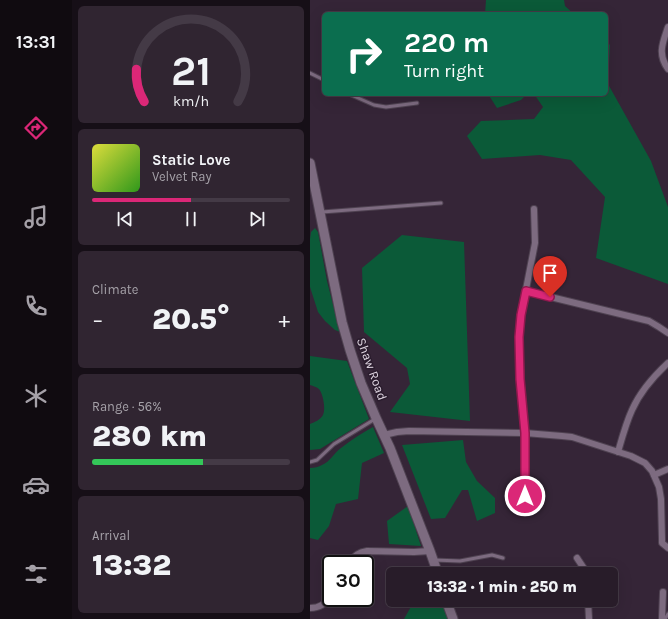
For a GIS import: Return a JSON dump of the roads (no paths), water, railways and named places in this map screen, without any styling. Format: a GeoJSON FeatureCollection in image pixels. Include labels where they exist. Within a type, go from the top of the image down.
{"type":"FeatureCollection","features":[{"type":"Feature","properties":{"kind":"main road","name":"Shaw Road"},"geometry":{"type":"LineString","coordinates":[[310,163],[342,322],[350,350],[356,369],[390,448],[435,567]]}},
{"type":"Feature","properties":{"kind":"main road"},"geometry":{"type":"LineString","coordinates":[[449,607],[453,619]]}},
{"type":"Feature","properties":{"kind":"street"},"geometry":{"type":"LineString","coordinates":[[668,27],[662,46],[662,51],[663,60],[668,68]]}},
{"type":"Feature","properties":{"kind":"street"},"geometry":{"type":"LineString","coordinates":[[525,496],[525,433],[522,406],[519,337],[521,315],[534,243],[534,209]]}},
{"type":"Feature","properties":{"kind":"street"},"geometry":{"type":"LineString","coordinates":[[526,291],[649,321],[668,333]]}},
{"type":"Feature","properties":{"kind":"street"},"geometry":{"type":"LineString","coordinates":[[618,452],[632,409],[642,392],[668,363]]}},
{"type":"Feature","properties":{"kind":"street"},"geometry":{"type":"LineString","coordinates":[[384,435],[409,431],[525,433],[562,436],[572,437],[631,456],[639,460],[652,471],[659,487],[662,543],[666,547]]}},
{"type":"Feature","properties":{"kind":"street"},"geometry":{"type":"LineString","coordinates":[[654,475],[668,469]]}},
{"type":"Feature","properties":{"kind":"street"},"geometry":{"type":"LineString","coordinates":[[355,555],[367,551],[414,552],[431,556]]}},
{"type":"Feature","properties":{"kind":"street"},"geometry":{"type":"LineString","coordinates":[[577,558],[583,567]]}},
{"type":"Feature","properties":{"kind":"street"},"geometry":{"type":"LineString","coordinates":[[663,592],[663,619]]}},
{"type":"Feature","properties":{"kind":"street"},"geometry":{"type":"LineString","coordinates":[[310,608],[315,608],[322,605]]}},
{"type":"Feature","properties":{"kind":"street"},"geometry":{"type":"LineString","coordinates":[[588,607],[589,619]]}},
{"type":"Feature","properties":{"kind":"lane"},"geometry":{"type":"LineString","coordinates":[[310,73],[322,79]]}},
{"type":"Feature","properties":{"kind":"lane"},"geometry":{"type":"LineString","coordinates":[[354,96],[374,105],[386,106],[417,103]]}},
{"type":"Feature","properties":{"kind":"lane"},"geometry":{"type":"LineString","coordinates":[[320,212],[441,203]]}},
{"type":"Feature","properties":{"kind":"lane"},"geometry":{"type":"LineString","coordinates":[[310,462],[316,460],[334,444],[376,418]]}},
{"type":"Feature","properties":{"kind":"lane"},"geometry":{"type":"LineString","coordinates":[[431,556],[460,561],[492,555],[503,558]]}},
{"type":"Feature","properties":{"kind":"lane"},"geometry":{"type":"LineString","coordinates":[[663,619],[668,614]]}}]}
